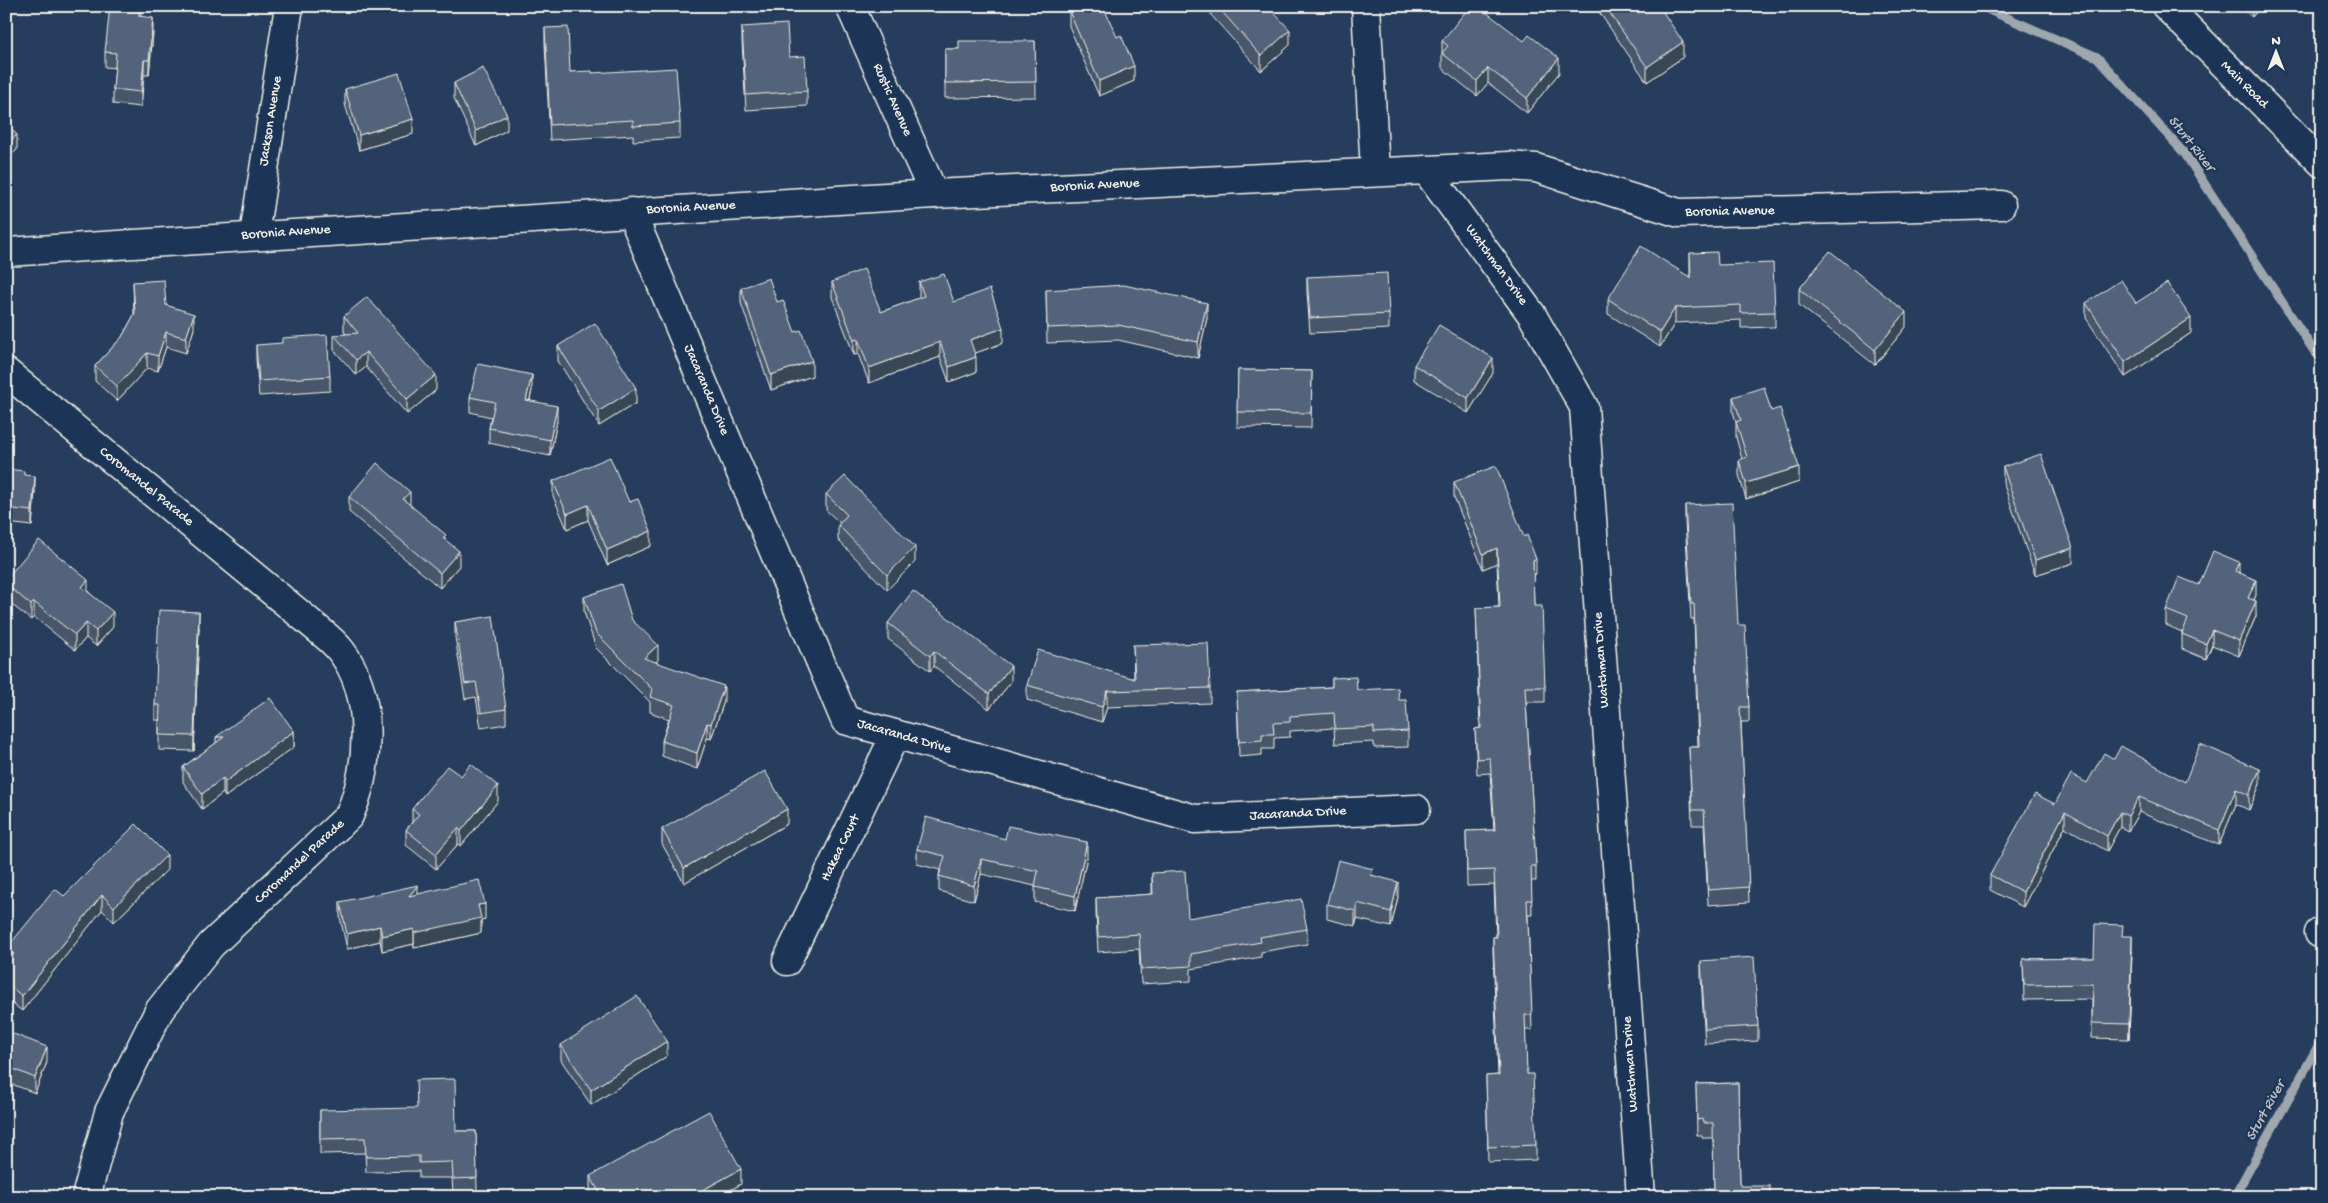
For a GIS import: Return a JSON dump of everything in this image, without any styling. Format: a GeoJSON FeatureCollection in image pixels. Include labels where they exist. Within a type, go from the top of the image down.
{"type":"FeatureCollection","features":[{"type":"Feature","properties":{"kind":"street","name":"Jackson Avenue"},"geometry":{"type":"LineString","coordinates":[[254,235],[289,6]]}},
{"type":"Feature","properties":{"kind":"street","name":"Rustic Avenue"},"geometry":{"type":"LineString","coordinates":[[850,6],[934,194]]}},
{"type":"Feature","properties":{"kind":"street"},"geometry":{"type":"LineString","coordinates":[[1366,6],[1375,172]]}},
{"type":"Feature","properties":{"kind":"street","name":"Main Road"},"geometry":{"type":"LineString","coordinates":[[2166,6],[2322,163]]}},
{"type":"Feature","properties":{"kind":"street","name":"Boronia Avenue"},"geometry":{"type":"LineString","coordinates":[[6,252],[934,194],[1509,166],[1536,168],[1679,213],[2001,205]]}},
{"type":"Feature","properties":{"kind":"street","name":"Watchman Drive"},"geometry":{"type":"LineString","coordinates":[[1426,170],[1532,315],[1584,407],[1641,1197]]}},
{"type":"Feature","properties":{"kind":"street","name":"Jacaranda Drive"},"geometry":{"type":"LineString","coordinates":[[630,212],[845,720],[1195,819],[1416,809]]}},
{"type":"Feature","properties":{"kind":"street","name":"Coromandel Parade"},"geometry":{"type":"LineString","coordinates":[[6,372],[341,650],[355,674],[363,699],[365,746],[358,796],[349,816],[211,945],[159,1011],[109,1112],[86,1197]]}},
{"type":"Feature","properties":{"kind":"street","name":"Hakea Court"},"geometry":{"type":"LineString","coordinates":[[786,961],[895,735]]}},
{"type":"Feature","properties":{"kind":"building"},"geometry":{"type":"Polygon","coordinates":[[[110,6],[140,6],[139,16],[153,18],[149,60],[144,60],[141,92],[113,89],[116,53],[105,52],[110,6]]]}},
{"type":"Feature","properties":{"kind":"building"},"geometry":{"type":"Polygon","coordinates":[[[1080,6],[1103,6],[1117,37],[1121,35],[1134,66],[1099,81],[1069,11],[1080,6]]]}},
{"type":"Feature","properties":{"kind":"building"},"geometry":{"type":"Polygon","coordinates":[[[1217,6],[1268,6],[1290,30],[1261,56],[1217,6]]]}},
{"type":"Feature","properties":{"kind":"building"},"geometry":{"type":"Polygon","coordinates":[[[1470,6],[1478,6],[1524,41],[1529,35],[1559,58],[1527,98],[1488,68],[1477,81],[1442,53],[1448,46],[1442,41],[1470,6]]]}},
{"type":"Feature","properties":{"kind":"building"},"geometry":{"type":"Polygon","coordinates":[[[1605,6],[1659,6],[1683,42],[1647,67],[1605,6]]]}},
{"type":"Feature","properties":{"kind":"building"},"geometry":{"type":"Polygon","coordinates":[[[787,24],[789,57],[805,56],[807,91],[746,95],[742,27],[787,24]]]}},
{"type":"Feature","properties":{"kind":"building"},"geometry":{"type":"Polygon","coordinates":[[[568,27],[570,72],[592,71],[592,73],[676,68],[680,123],[633,126],[633,120],[550,125],[545,28],[568,27]]]}},
{"type":"Feature","properties":{"kind":"building"},"geometry":{"type":"Polygon","coordinates":[[[959,41],[1035,41],[1036,82],[945,83],[945,49],[959,49],[959,41]]]}},
{"type":"Feature","properties":{"kind":"building"},"geometry":{"type":"Polygon","coordinates":[[[483,68],[507,115],[476,131],[454,83],[483,68]]]}},
{"type":"Feature","properties":{"kind":"building"},"geometry":{"type":"Polygon","coordinates":[[[399,73],[413,119],[359,135],[345,89],[399,73]]]}},
{"type":"Feature","properties":{"kind":"building"},"geometry":{"type":"Polygon","coordinates":[[[6,123],[17,135],[6,144],[6,123]]]}},
{"type":"Feature","properties":{"kind":"building"},"geometry":{"type":"Polygon","coordinates":[[[1641,246],[1691,278],[1690,253],[1717,252],[1718,265],[1773,263],[1775,312],[1741,313],[1741,305],[1675,308],[1660,332],[1608,299],[1641,246]]]}},
{"type":"Feature","properties":{"kind":"building"},"geometry":{"type":"Polygon","coordinates":[[[1830,251],[1906,312],[1875,350],[1799,289],[1830,251]]]}},
{"type":"Feature","properties":{"kind":"building"},"geometry":{"type":"Polygon","coordinates":[[[864,269],[881,312],[924,296],[919,282],[944,274],[954,302],[990,289],[1003,328],[970,340],[976,357],[949,367],[940,342],[869,368],[858,339],[854,340],[832,282],[864,269]]]}},
{"type":"Feature","properties":{"kind":"building"},"geometry":{"type":"Polygon","coordinates":[[[1387,273],[1389,314],[1310,318],[1307,277],[1387,273]]]}},
{"type":"Feature","properties":{"kind":"building"},"geometry":{"type":"Polygon","coordinates":[[[769,278],[777,302],[783,300],[795,332],[801,330],[812,361],[771,375],[741,288],[769,278]]]}},
{"type":"Feature","properties":{"kind":"building"},"geometry":{"type":"Polygon","coordinates":[[[164,280],[166,305],[194,314],[186,338],[166,332],[158,356],[147,353],[117,386],[95,366],[122,337],[135,313],[133,282],[164,280]]]}},
{"type":"Feature","properties":{"kind":"building"},"geometry":{"type":"Polygon","coordinates":[[[2121,280],[2136,303],[2167,283],[2191,318],[2125,362],[2086,303],[2121,280]]]}},
{"type":"Feature","properties":{"kind":"building"},"geometry":{"type":"Polygon","coordinates":[[[1124,285],[1207,303],[1198,342],[1118,325],[1047,328],[1046,290],[1124,285]]]}},
{"type":"Feature","properties":{"kind":"building"},"geometry":{"type":"Polygon","coordinates":[[[367,297],[436,375],[407,399],[366,352],[356,360],[334,335],[358,333],[344,316],[367,297]]]}},
{"type":"Feature","properties":{"kind":"building"},"geometry":{"type":"Polygon","coordinates":[[[595,323],[636,388],[599,411],[558,346],[595,323]]]}},
{"type":"Feature","properties":{"kind":"building"},"geometry":{"type":"Polygon","coordinates":[[[1439,325],[1493,358],[1468,398],[1414,365],[1439,325]]]}},
{"type":"Feature","properties":{"kind":"building"},"geometry":{"type":"Polygon","coordinates":[[[327,335],[330,376],[259,381],[256,345],[282,343],[282,338],[327,335]]]}},
{"type":"Feature","properties":{"kind":"building"},"geometry":{"type":"Polygon","coordinates":[[[478,364],[532,375],[526,400],[557,406],[550,440],[489,428],[495,402],[470,397],[478,364]]]}},
{"type":"Feature","properties":{"kind":"building"},"geometry":{"type":"Polygon","coordinates":[[[1238,370],[1312,371],[1311,413],[1237,412],[1238,370]]]}},
{"type":"Feature","properties":{"kind":"building"},"geometry":{"type":"Polygon","coordinates":[[[1764,387],[1771,411],[1780,408],[1799,467],[1746,483],[1739,460],[1747,457],[1736,422],[1741,420],[1733,397],[1764,387]]]}},
{"type":"Feature","properties":{"kind":"building"},"geometry":{"type":"Polygon","coordinates":[[[2041,454],[2073,548],[2035,560],[2003,467],[2041,454]]]}},
{"type":"Feature","properties":{"kind":"building"},"geometry":{"type":"Polygon","coordinates":[[[610,457],[629,502],[638,499],[651,531],[607,550],[588,505],[567,514],[553,481],[610,457]]]}},
{"type":"Feature","properties":{"kind":"building"},"geometry":{"type":"Polygon","coordinates":[[[377,463],[410,492],[403,499],[446,535],[443,538],[459,551],[440,573],[349,497],[377,463]]]}},
{"type":"Feature","properties":{"kind":"building"},"geometry":{"type":"Polygon","coordinates":[[[1496,466],[1524,537],[1527,535],[1536,559],[1533,560],[1534,606],[1542,606],[1545,687],[1525,687],[1536,866],[1531,866],[1532,900],[1527,900],[1532,1015],[1525,1015],[1527,1074],[1533,1074],[1536,1145],[1488,1147],[1486,1076],[1499,1075],[1493,937],[1497,937],[1494,870],[1467,871],[1466,831],[1495,830],[1490,758],[1477,759],[1475,729],[1481,728],[1476,608],[1500,607],[1497,548],[1483,554],[1454,482],[1496,466]]]}},
{"type":"Feature","properties":{"kind":"building"},"geometry":{"type":"Polygon","coordinates":[[[6,469],[24,471],[24,475],[35,476],[32,511],[6,508],[6,469]]]}},
{"type":"Feature","properties":{"kind":"building"},"geometry":{"type":"Polygon","coordinates":[[[845,476],[915,547],[887,575],[838,525],[847,515],[826,494],[845,476]]]}},
{"type":"Feature","properties":{"kind":"building"},"geometry":{"type":"Polygon","coordinates":[[[1732,503],[1738,625],[1745,625],[1749,707],[1740,707],[1749,887],[1708,890],[1704,810],[1692,810],[1689,747],[1699,747],[1694,604],[1691,604],[1685,505],[1732,503]]]}},
{"type":"Feature","properties":{"kind":"building"},"geometry":{"type":"Polygon","coordinates":[[[39,540],[88,580],[82,587],[113,612],[96,631],[86,623],[75,635],[34,602],[31,605],[6,584],[6,579],[39,540]]]}},
{"type":"Feature","properties":{"kind":"building"},"geometry":{"type":"Polygon","coordinates":[[[2213,551],[2239,562],[2235,571],[2256,580],[2248,598],[2256,601],[2239,641],[2212,630],[2206,644],[2182,634],[2188,619],[2166,610],[2179,577],[2199,585],[2213,551]]]}},
{"type":"Feature","properties":{"kind":"building"},"geometry":{"type":"Polygon","coordinates":[[[621,584],[632,620],[658,645],[644,658],[724,686],[711,724],[707,723],[697,753],[662,741],[674,705],[650,697],[652,689],[596,633],[584,597],[621,584]]]}},
{"type":"Feature","properties":{"kind":"building"},"geometry":{"type":"Polygon","coordinates":[[[913,591],[1011,666],[989,694],[934,651],[930,656],[888,623],[913,591]]]}},
{"type":"Feature","properties":{"kind":"building"},"geometry":{"type":"Polygon","coordinates":[[[159,610],[199,612],[194,736],[159,735],[160,705],[155,705],[159,610]]]}},
{"type":"Feature","properties":{"kind":"building"},"geometry":{"type":"Polygon","coordinates":[[[493,616],[506,709],[481,713],[476,682],[465,684],[455,622],[493,616]]]}},
{"type":"Feature","properties":{"kind":"building"},"geometry":{"type":"Polygon","coordinates":[[[1208,643],[1210,688],[1107,691],[1102,707],[1027,685],[1038,650],[1135,679],[1133,645],[1208,643]]]}},
{"type":"Feature","properties":{"kind":"building"},"geometry":{"type":"Polygon","coordinates":[[[1356,677],[1357,690],[1398,688],[1399,700],[1406,700],[1408,731],[1374,733],[1374,727],[1335,729],[1334,713],[1290,716],[1290,722],[1273,723],[1274,734],[1262,734],[1262,740],[1239,742],[1237,692],[1332,687],[1332,678],[1356,677]]]}},
{"type":"Feature","properties":{"kind":"building"},"geometry":{"type":"Polygon","coordinates":[[[270,698],[294,731],[225,782],[223,778],[202,794],[183,767],[224,737],[216,737],[270,698]]]}},
{"type":"Feature","properties":{"kind":"building"},"geometry":{"type":"Polygon","coordinates":[[[2200,744],[2260,769],[2249,795],[2236,789],[2219,830],[2139,797],[2128,816],[2120,812],[2107,836],[2065,812],[2023,892],[1990,875],[2035,794],[2055,804],[2071,774],[2087,783],[2104,753],[2114,759],[2121,746],[2185,782],[2200,744]]]}},
{"type":"Feature","properties":{"kind":"building"},"geometry":{"type":"Polygon","coordinates":[[[471,764],[498,786],[461,831],[458,828],[436,854],[406,830],[419,814],[412,809],[447,766],[461,776],[471,764]]]}},
{"type":"Feature","properties":{"kind":"building"},"geometry":{"type":"Polygon","coordinates":[[[765,771],[787,809],[684,868],[662,829],[765,771]]]}},
{"type":"Feature","properties":{"kind":"building"},"geometry":{"type":"Polygon","coordinates":[[[926,817],[1005,839],[1008,826],[1087,842],[1075,896],[1035,887],[1038,871],[981,859],[974,886],[939,876],[945,856],[917,849],[926,817]]]}},
{"type":"Feature","properties":{"kind":"building"},"geometry":{"type":"Polygon","coordinates":[[[136,824],[167,855],[114,907],[102,895],[22,996],[6,983],[6,964],[14,954],[7,948],[55,889],[64,896],[136,824]]]}},
{"type":"Feature","properties":{"kind":"building"},"geometry":{"type":"Polygon","coordinates":[[[1338,860],[1373,869],[1371,875],[1398,882],[1391,912],[1357,903],[1355,911],[1327,904],[1338,860]]]}},
{"type":"Feature","properties":{"kind":"building"},"geometry":{"type":"Polygon","coordinates":[[[1185,871],[1188,918],[1301,899],[1307,929],[1260,937],[1261,942],[1191,954],[1191,966],[1141,969],[1139,934],[1098,937],[1096,898],[1153,894],[1152,873],[1185,871]]]}},
{"type":"Feature","properties":{"kind":"building"},"geometry":{"type":"Polygon","coordinates":[[[479,880],[485,904],[478,905],[481,918],[414,933],[414,929],[382,936],[380,926],[347,934],[340,902],[418,885],[409,896],[479,880]]]}},
{"type":"Feature","properties":{"kind":"building"},"geometry":{"type":"Polygon","coordinates":[[[2095,924],[2123,925],[2122,936],[2132,936],[2129,1024],[2092,1023],[2093,984],[2024,985],[2023,959],[2094,958],[2095,924]]]}},
{"type":"Feature","properties":{"kind":"building"},"geometry":{"type":"Polygon","coordinates":[[[1754,957],[1758,1026],[1705,1029],[1701,961],[1754,957]]]}},
{"type":"Feature","properties":{"kind":"building"},"geometry":{"type":"Polygon","coordinates":[[[637,996],[667,1041],[591,1090],[561,1045],[637,996]]]}},
{"type":"Feature","properties":{"kind":"building"},"geometry":{"type":"Polygon","coordinates":[[[6,1031],[47,1047],[35,1078],[6,1066],[6,1031]]]}},
{"type":"Feature","properties":{"kind":"building"},"geometry":{"type":"Polygon","coordinates":[[[455,1079],[456,1131],[476,1131],[477,1178],[453,1179],[452,1162],[419,1163],[419,1156],[366,1157],[365,1138],[320,1139],[320,1110],[417,1108],[416,1080],[455,1079]]]}},
{"type":"Feature","properties":{"kind":"building"},"geometry":{"type":"Polygon","coordinates":[[[1738,1083],[1740,1186],[1770,1186],[1770,1197],[1700,1197],[1700,1189],[1714,1189],[1713,1123],[1703,1123],[1702,1119],[1697,1120],[1696,1084],[1738,1083]]]}},
{"type":"Feature","properties":{"kind":"building"},"geometry":{"type":"Polygon","coordinates":[[[709,1111],[741,1169],[690,1197],[602,1197],[590,1176],[709,1111]]]}},
{"type":"Feature","properties":{"kind":"building"},"geometry":{"type":"Polygon","coordinates":[[[1566,1194],[1566,1197],[1526,1197],[1566,1194]]]}},
{"type":"Feature","properties":{"kind":"waterway","name":"Sturt River"},"geometry":{"type":"LineString","coordinates":[[1980,6],[2097,57],[2185,154],[2322,363]]}},
{"type":"Feature","properties":{"kind":"waterway","name":"Sturt River"},"geometry":{"type":"LineString","coordinates":[[2234,1197],[2322,1039]]}}]}
